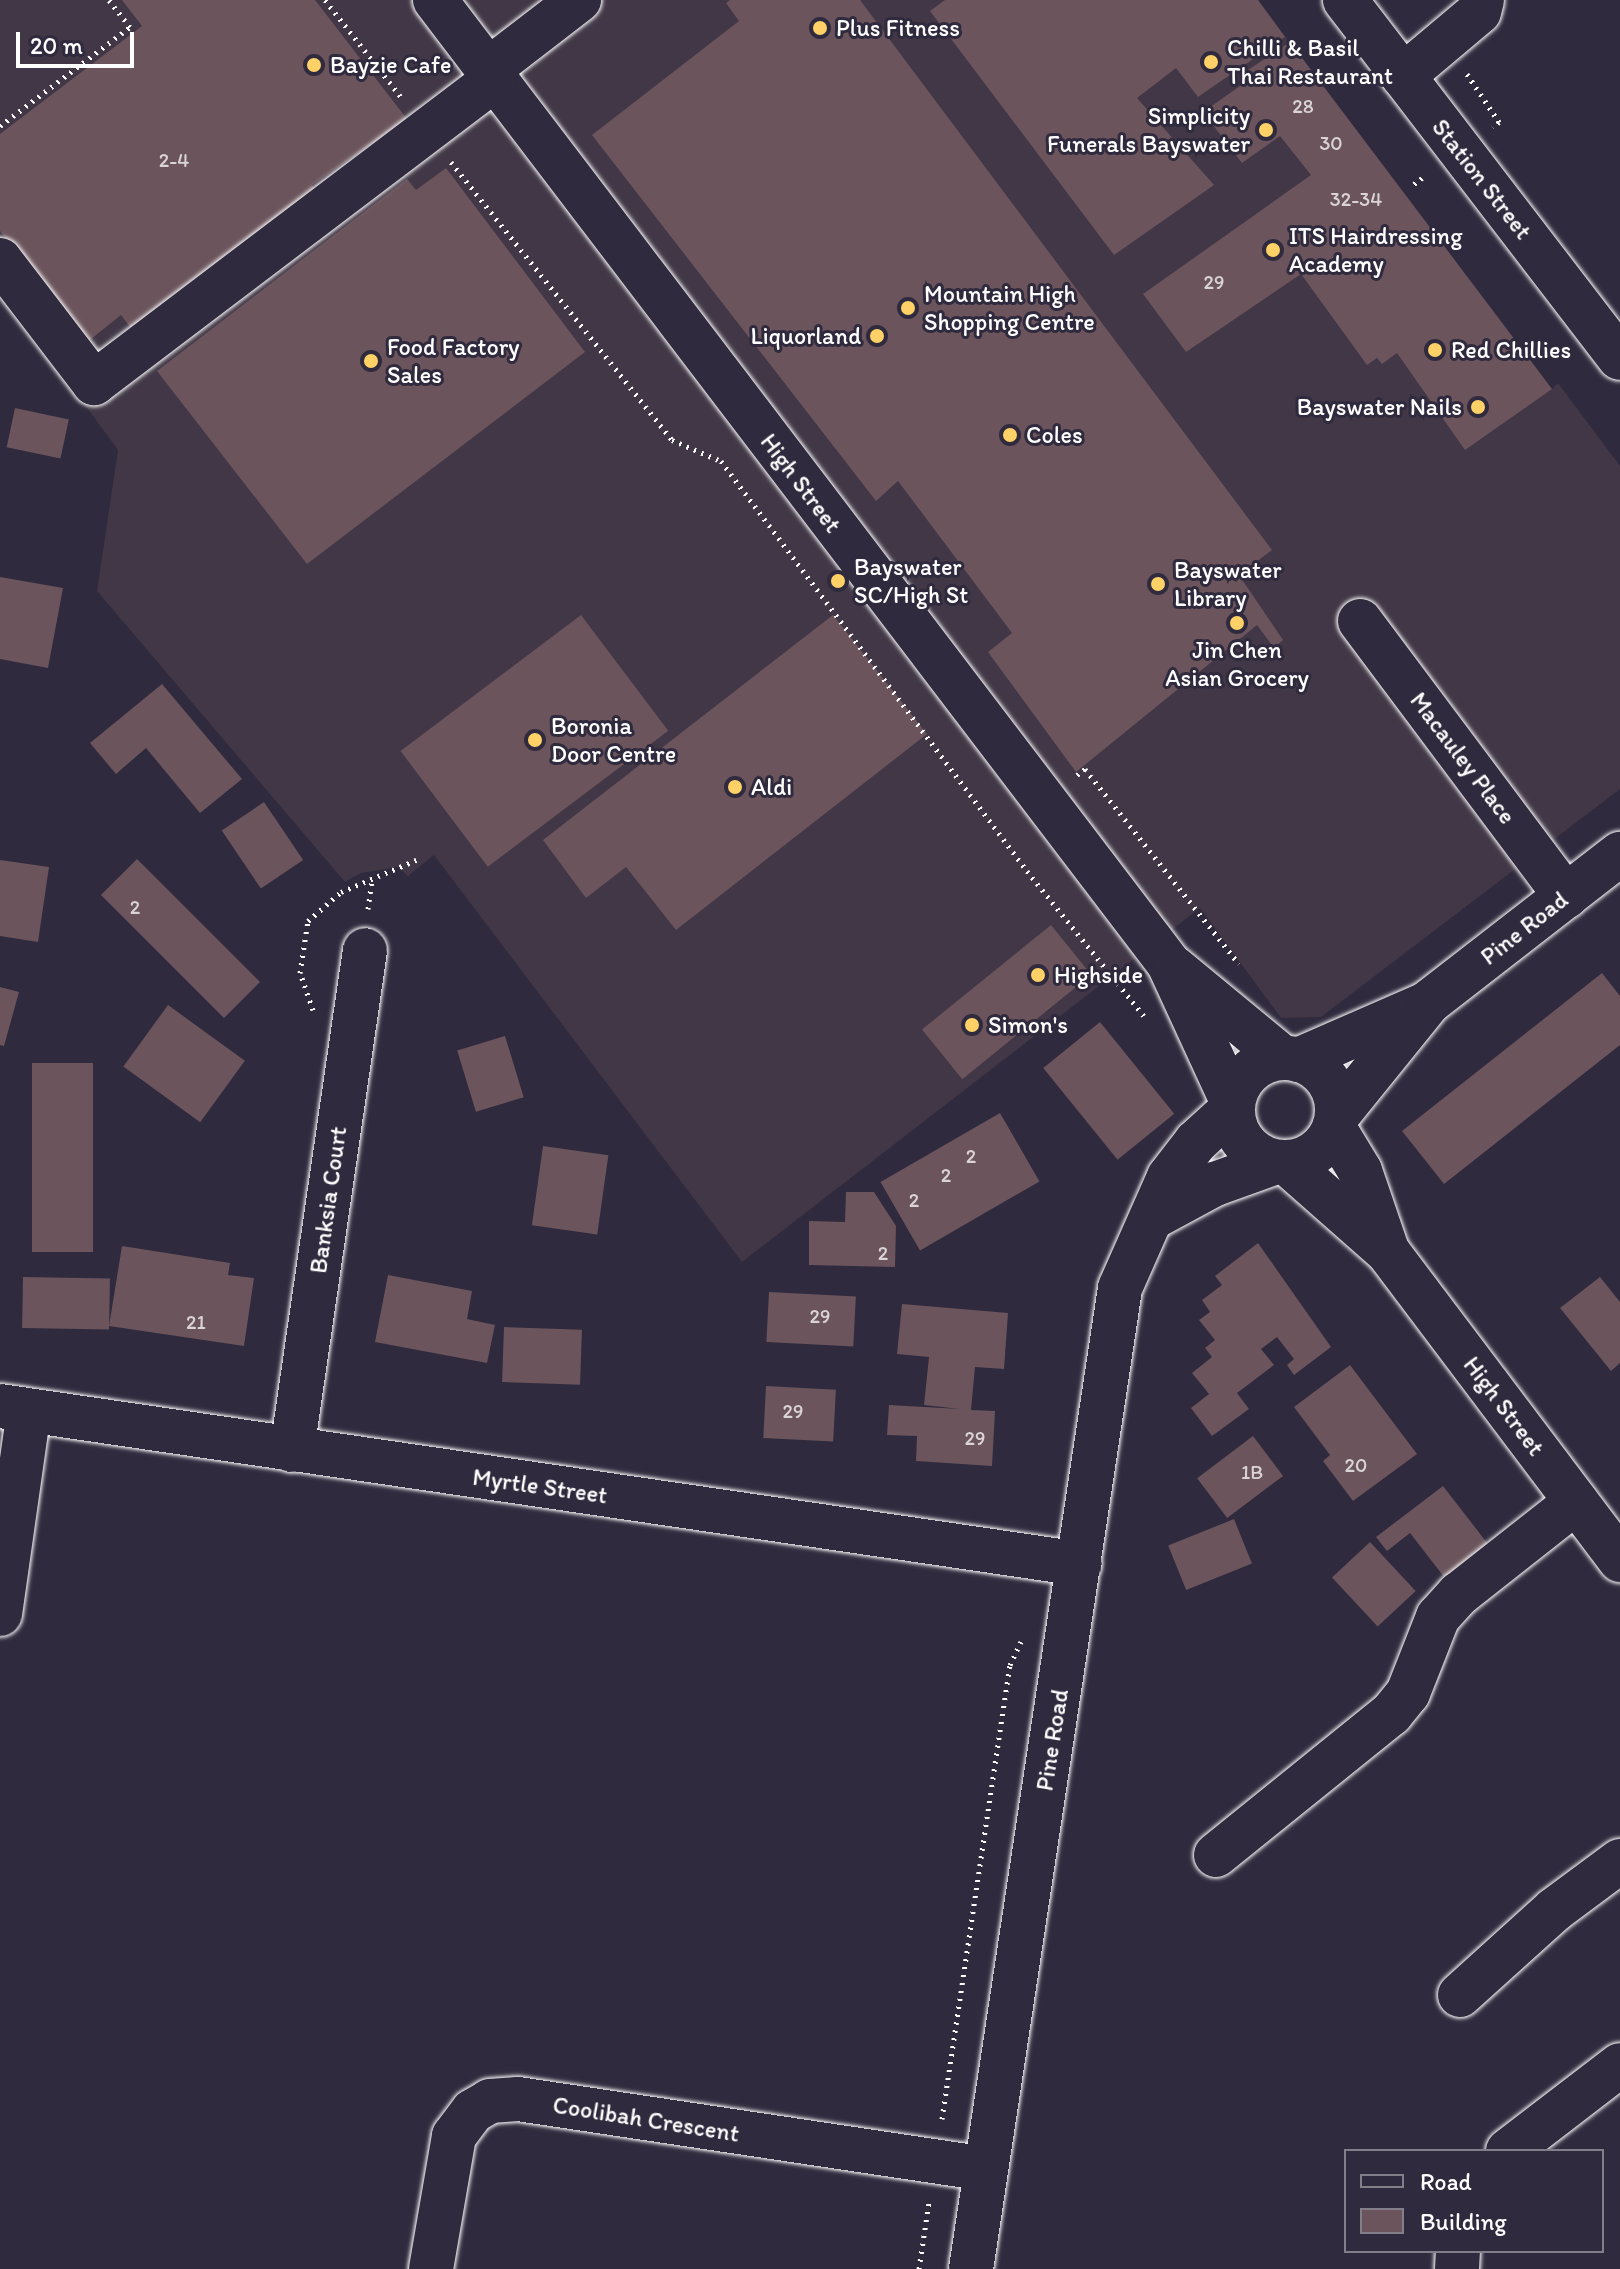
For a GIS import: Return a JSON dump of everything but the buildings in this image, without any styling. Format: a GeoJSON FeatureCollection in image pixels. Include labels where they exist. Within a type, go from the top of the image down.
{"type":"FeatureCollection","features":[{"type":"Feature","properties":{"kind":"street"},"geometry":{"type":"LineString","coordinates":[[0,260],[94,383],[427,131],[579,0]]}},
{"type":"Feature","properties":{"kind":"street","name":"Station Street"},"geometry":{"type":"LineString","coordinates":[[1345,0],[1620,358]]}},
{"type":"Feature","properties":{"kind":"street"},"geometry":{"type":"LineString","coordinates":[[1403,76],[1479,12],[1482,0]]}},
{"type":"Feature","properties":{"kind":"street","name":"High Street"},"geometry":{"type":"LineString","coordinates":[[451,6],[492,75],[1169,964],[1232,1106]]}},
{"type":"Feature","properties":{"kind":"street","name":"Macauley Place"},"geometry":{"type":"LineString","coordinates":[[1360,621],[1566,896]]}},
{"type":"Feature","properties":{"kind":"street","name":"Pine Road"},"geometry":{"type":"LineString","coordinates":[[1335,1122],[1429,1002],[1620,854]]}},
{"type":"Feature","properties":{"kind":"street","name":"Banksia Court"},"geometry":{"type":"LineString","coordinates":[[292,1450],[365,950]]}},
{"type":"Feature","properties":{"kind":"street","name":"High Street"},"geometry":{"type":"LineString","coordinates":[[1169,964],[1290,1059]]}},
{"type":"Feature","properties":{"kind":"street","name":"Pine Road"},"geometry":{"type":"LineString","coordinates":[[1290,1059],[1429,1002]]}},
{"type":"Feature","properties":{"kind":"street"},"geometry":{"type":"LineString","coordinates":[[1152,1218],[1215,1184],[1315,1152],[1335,1122],[1328,1080],[1290,1059],[1259,1065],[1242,1080],[1232,1106],[1244,1144],[1282,1162]]}},
{"type":"Feature","properties":{"kind":"street","name":"Pine Road"},"geometry":{"type":"LineString","coordinates":[[971,2269],[1120,1288],[1132,1252],[1152,1218],[1169,1177],[1196,1142],[1232,1106]]}},
{"type":"Feature","properties":{"kind":"street","name":"High Street"},"geometry":{"type":"LineString","coordinates":[[1335,1122],[1360,1171],[1388,1252]]}},
{"type":"Feature","properties":{"kind":"street","name":"High Street"},"geometry":{"type":"LineString","coordinates":[[1282,1162],[1388,1252],[1620,1560]]}},
{"type":"Feature","properties":{"kind":"street"},"geometry":{"type":"LineString","coordinates":[[0,1614],[14,1408]]}},
{"type":"Feature","properties":{"kind":"street","name":"Myrtle Street"},"geometry":{"type":"LineString","coordinates":[[14,1408],[1080,1564]]}},
{"type":"Feature","properties":{"kind":"street"},"geometry":{"type":"LineString","coordinates":[[1216,1855],[1391,1714],[1408,1693],[1438,1617],[1459,1594],[1576,1502]]}},
{"type":"Feature","properties":{"kind":"street"},"geometry":{"type":"LineString","coordinates":[[1460,1995],[1564,1901],[1620,1861]]}},
{"type":"Feature","properties":{"kind":"street"},"geometry":{"type":"LineString","coordinates":[[1511,2149],[1620,2065]]}},
{"type":"Feature","properties":{"kind":"street","name":"Coolibah Crescent"},"geometry":{"type":"LineString","coordinates":[[431,2269],[454,2136],[473,2111],[490,2101],[518,2099],[986,2169]]}},
{"type":"Feature","properties":{"kind":"path"},"geometry":{"type":"LineString","coordinates":[[0,126],[130,27],[109,0]]}},
{"type":"Feature","properties":{"kind":"path"},"geometry":{"type":"LineString","coordinates":[[325,0],[672,440],[721,461],[1027,871],[1151,1025]]}},
{"type":"Feature","properties":{"kind":"path"},"geometry":{"type":"LineString","coordinates":[[941,2122],[1010,1665],[1025,1626]]}},
{"type":"Feature","properties":{"kind":"path"},"geometry":{"type":"LineString","coordinates":[[919,2269],[929,2201]]}},
{"type":"Feature","properties":{"kind":"shaded area"},"geometry":{"type":"Polygon","coordinates":[[[0,0],[1258,0],[1552,389],[1558,383],[1620,466],[1620,789],[1321,1017],[1281,1018],[1200,908],[742,1262],[434,855],[408,876],[398,867],[361,873],[345,882],[97,591],[118,450],[0,289],[0,0]]]}},
{"type":"Feature","properties":{"kind":"place","name":"Plus Fitness"},"geometry":{"type":"Point","coordinates":[820,28]}},
{"type":"Feature","properties":{"kind":"place","name":"Chilli & Basil Thai Restaurant"},"geometry":{"type":"Point","coordinates":[1211,62]}},
{"type":"Feature","properties":{"kind":"place","name":"Bayzie Cafe"},"geometry":{"type":"Point","coordinates":[314,65]}},
{"type":"Feature","properties":{"kind":"place","name":"Simplicity Funerals Bayswater"},"geometry":{"type":"Point","coordinates":[1266,130]}},
{"type":"Feature","properties":{"kind":"place","name":"ITS Hairdressing Academy"},"geometry":{"type":"Point","coordinates":[1273,250]}},
{"type":"Feature","properties":{"kind":"place","name":"Mountain High Shopping Centre"},"geometry":{"type":"Point","coordinates":[908,308]}},
{"type":"Feature","properties":{"kind":"place","name":"Liquorland"},"geometry":{"type":"Point","coordinates":[877,336]}},
{"type":"Feature","properties":{"kind":"place","name":"Red Chillies"},"geometry":{"type":"Point","coordinates":[1435,350]}},
{"type":"Feature","properties":{"kind":"place","name":"Food Factory Sales"},"geometry":{"type":"Point","coordinates":[371,361]}},
{"type":"Feature","properties":{"kind":"place","name":"Bayswater Nails"},"geometry":{"type":"Point","coordinates":[1478,407]}},
{"type":"Feature","properties":{"kind":"place","name":"Coles"},"geometry":{"type":"Point","coordinates":[1010,435]}},
{"type":"Feature","properties":{"kind":"place","name":"Bayswater SC/High St"},"geometry":{"type":"Point","coordinates":[838,581]}},
{"type":"Feature","properties":{"kind":"place","name":"Bayswater Library"},"geometry":{"type":"Point","coordinates":[1158,584]}},
{"type":"Feature","properties":{"kind":"place","name":"Jin Chen Asian Grocery"},"geometry":{"type":"Point","coordinates":[1237,623]}},
{"type":"Feature","properties":{"kind":"place","name":"Boronia Door Centre"},"geometry":{"type":"Point","coordinates":[535,740]}},
{"type":"Feature","properties":{"kind":"place","name":"Aldi"},"geometry":{"type":"Point","coordinates":[735,787]}},
{"type":"Feature","properties":{"kind":"place","name":"Highside"},"geometry":{"type":"Point","coordinates":[1038,975]}},
{"type":"Feature","properties":{"kind":"place","name":"Simon's"},"geometry":{"type":"Point","coordinates":[972,1025]}}]}
